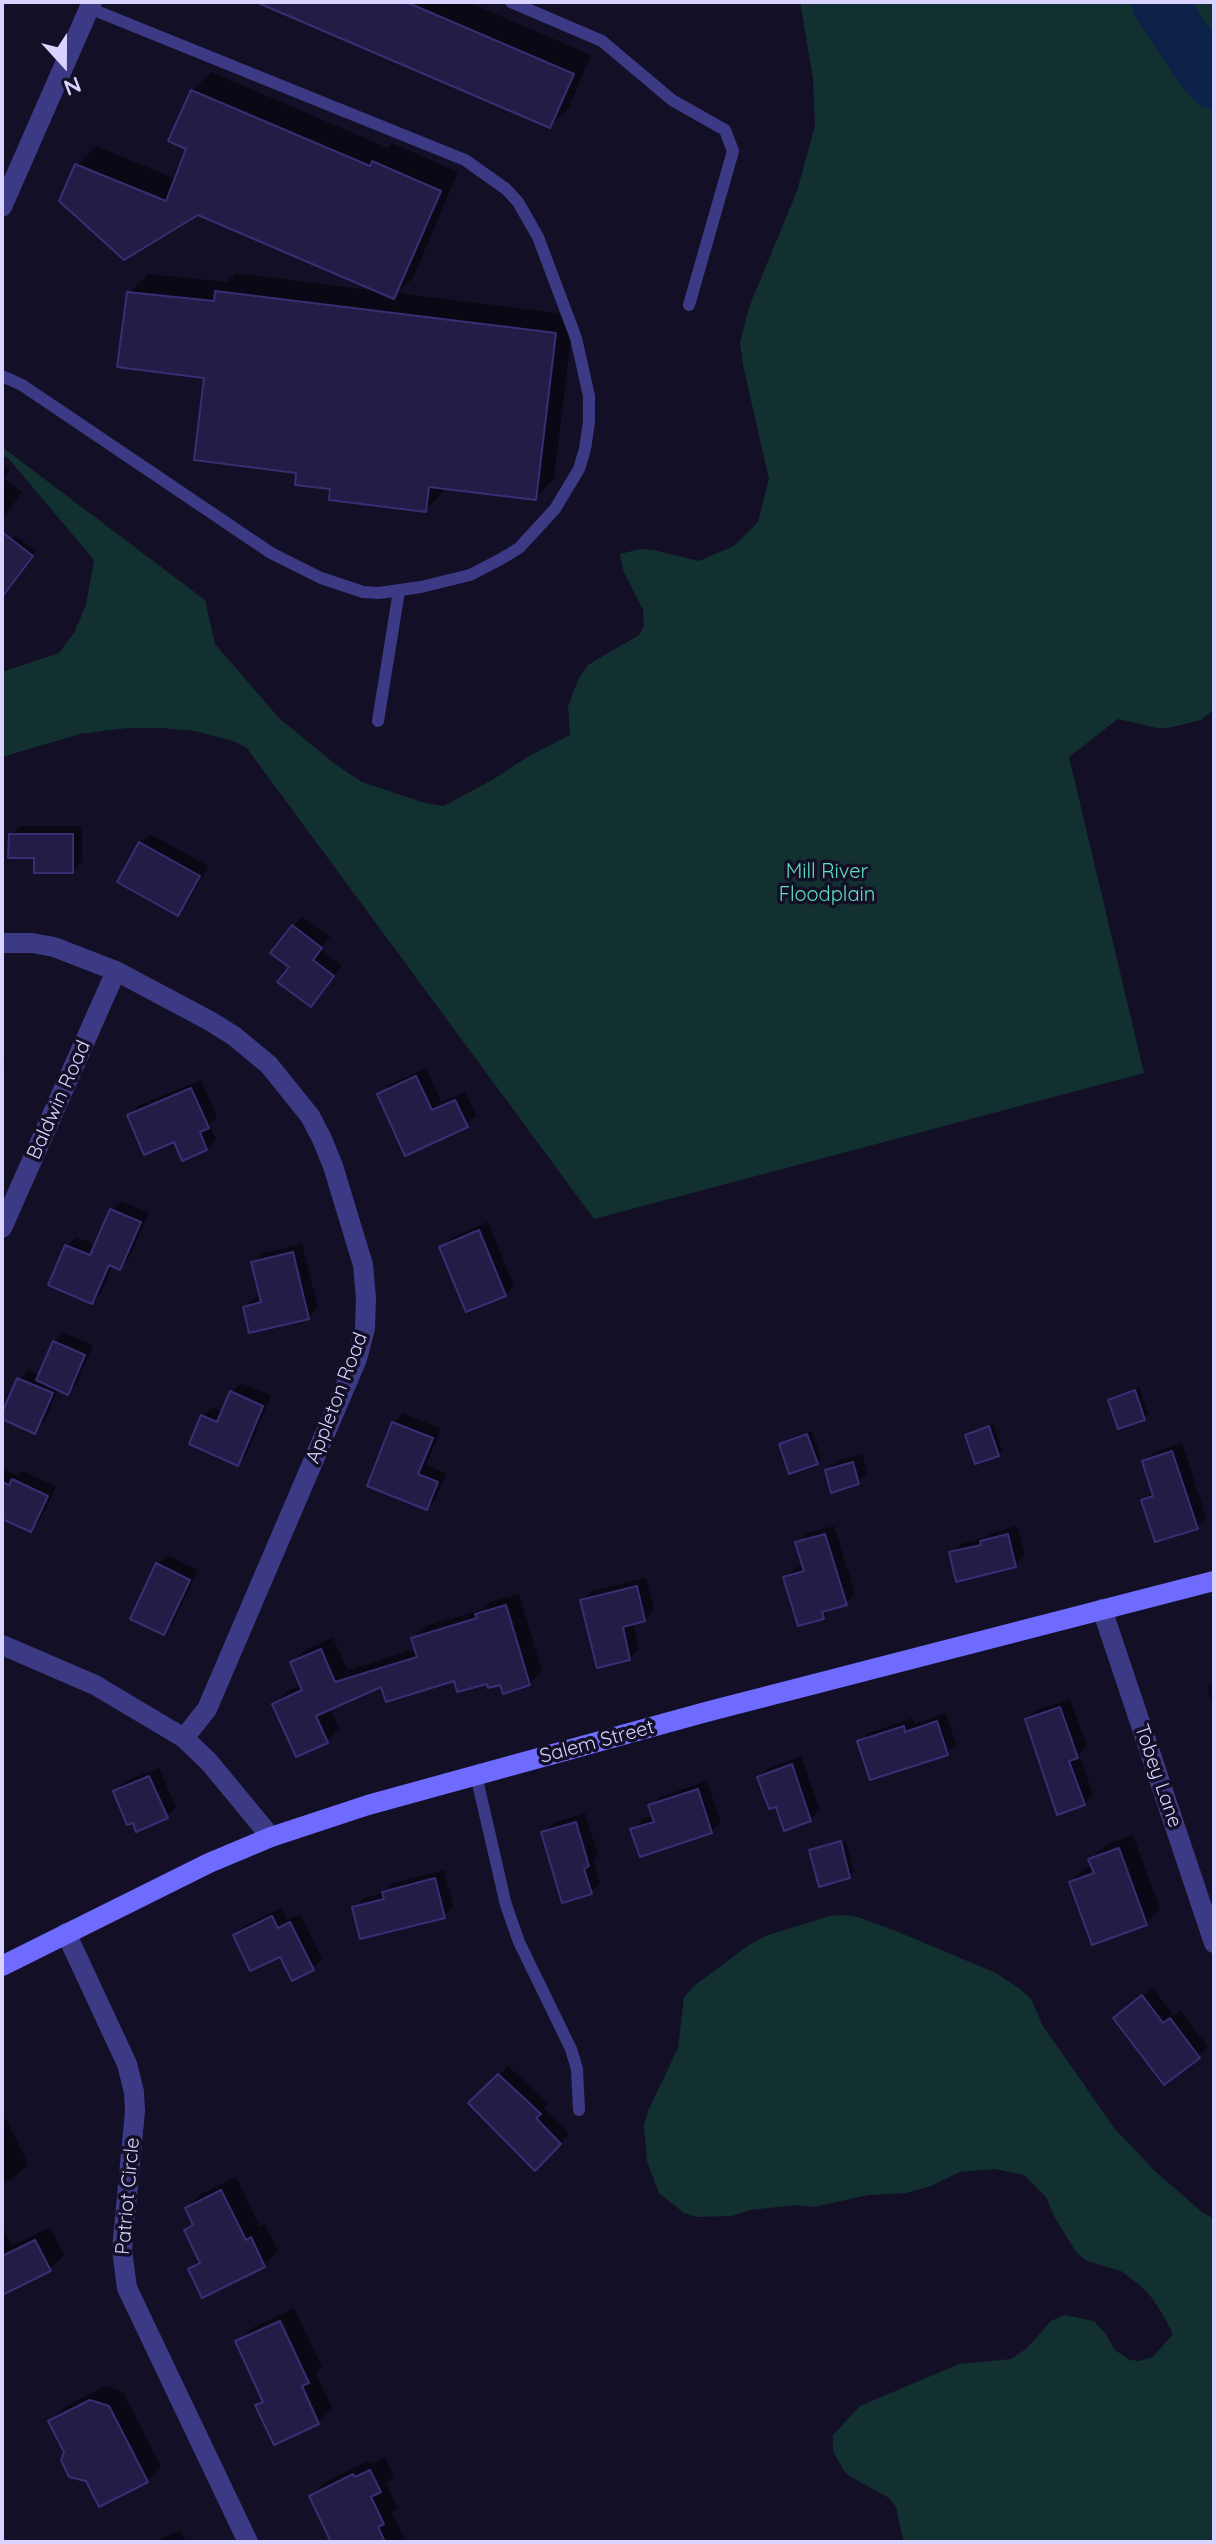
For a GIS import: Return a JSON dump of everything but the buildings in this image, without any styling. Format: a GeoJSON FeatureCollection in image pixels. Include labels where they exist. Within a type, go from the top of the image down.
{"type":"FeatureCollection","features":[{"type":"Feature","properties":{"kind":"main road","name":"Salem Street"},"geometry":{"type":"LineString","coordinates":[[2,1966],[195,1869],[271,1837],[368,1805],[750,1700],[1214,1581]]}},
{"type":"Feature","properties":{"kind":"street"},"geometry":{"type":"LineString","coordinates":[[2,207],[91,5]]}},
{"type":"Feature","properties":{"kind":"street","name":"Appleton Road"},"geometry":{"type":"LineString","coordinates":[[2,943],[54,947],[116,971],[187,1007],[234,1036],[269,1065],[292,1091],[316,1127],[333,1166],[360,1253],[365,1281],[365,1328],[357,1359],[207,1709],[184,1738]]}},
{"type":"Feature","properties":{"kind":"street","name":"Baldwin Road"},"geometry":{"type":"LineString","coordinates":[[2,1228],[116,971]]}},
{"type":"Feature","properties":{"kind":"street","name":"Tobey Lane"},"geometry":{"type":"LineString","coordinates":[[1102,1609],[1214,1943]]}},
{"type":"Feature","properties":{"kind":"street"},"geometry":{"type":"LineString","coordinates":[[2,1645],[95,1685],[184,1738],[209,1762],[271,1837]]}},
{"type":"Feature","properties":{"kind":"street","name":"Patriot Circle"},"geometry":{"type":"LineString","coordinates":[[66,1933],[127,2064],[134,2092],[135,2121],[122,2250],[127,2288],[248,2542]]}},
{"type":"Feature","properties":{"kind":"lane"},"geometry":{"type":"LineString","coordinates":[[511,2],[602,41],[672,100],[725,130],[733,151],[689,305]]}},
{"type":"Feature","properties":{"kind":"lane"},"geometry":{"type":"LineString","coordinates":[[2,376],[22,385],[271,553],[342,587],[363,592],[399,591],[470,575],[519,548],[555,509],[579,469],[585,449],[589,396],[576,338],[528,217],[506,189],[465,160],[91,5]]}},
{"type":"Feature","properties":{"kind":"lane"},"geometry":{"type":"LineString","coordinates":[[378,721],[399,591]]}},
{"type":"Feature","properties":{"kind":"lane"},"geometry":{"type":"LineString","coordinates":[[476,1775],[506,1905],[519,1942],[571,2049],[577,2069],[579,2110]]}},
{"type":"Feature","properties":{"kind":"green space","name":"Mill River Floodplain"},"geometry":{"type":"Polygon","coordinates":[[[800,2],[1214,2],[1214,709],[1201,720],[1168,728],[1118,719],[1069,757],[1144,1073],[594,1219],[246,747],[195,731],[127,728],[80,734],[2,757],[2,672],[59,653],[74,633],[86,605],[94,560],[8,458],[2,455],[2,447],[205,600],[215,644],[279,718],[335,764],[362,782],[425,803],[444,806],[492,780],[570,735],[568,706],[578,680],[588,665],[639,635],[644,625],[643,610],[623,570],[620,554],[640,549],[654,550],[699,561],[734,546],[758,522],[769,479],[740,343],[749,307],[797,191],[815,126],[813,78],[800,2]]]}},
{"type":"Feature","properties":{"kind":"green space"},"geometry":{"type":"Polygon","coordinates":[[[842,1915],[858,1917],[896,1931],[996,1973],[1020,1989],[1031,1999],[1043,2026],[1115,2129],[1157,2173],[1214,2219],[1214,2542],[907,2542],[903,2539],[896,2507],[889,2498],[851,2477],[833,2451],[833,2435],[860,2406],[959,2364],[1011,2359],[1026,2349],[1051,2321],[1064,2315],[1094,2321],[1115,2350],[1130,2360],[1153,2357],[1173,2334],[1149,2294],[1138,2284],[1121,2271],[1087,2261],[1076,2252],[1046,2197],[1024,2175],[995,2169],[960,2172],[931,2186],[906,2193],[868,2195],[814,2207],[796,2205],[750,2210],[732,2216],[697,2217],[684,2213],[659,2193],[647,2161],[644,2126],[678,2048],[684,1997],[694,1986],[765,1936],[842,1915]]]}},
{"type":"Feature","properties":{"kind":"waterway"},"geometry":{"type":"LineString","coordinates":[[1159,2],[1214,81]]}}]}
